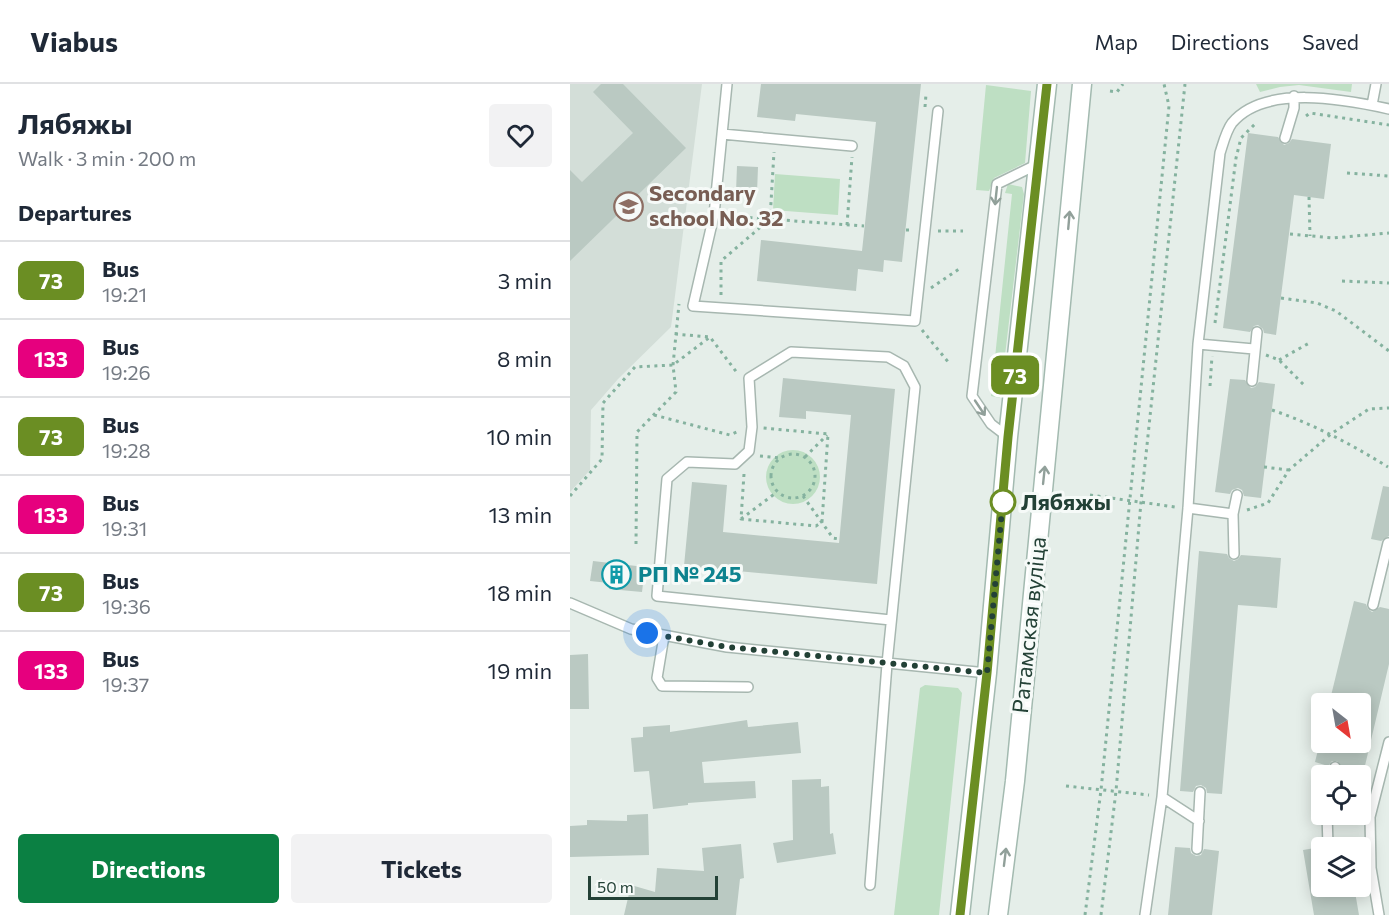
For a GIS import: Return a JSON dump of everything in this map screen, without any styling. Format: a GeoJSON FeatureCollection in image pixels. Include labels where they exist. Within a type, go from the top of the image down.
{"type":"FeatureCollection","features":[{"type":"Feature","properties":{"kind":"main road","name":"Ратамская вуліца"},"geometry":{"type":"LineString","coordinates":[[960,915],[987,673],[1008,437],[1047,84]]}},
{"type":"Feature","properties":{"kind":"main road","name":"Ратамская вуліца"},"geometry":{"type":"LineString","coordinates":[[998,915],[1015,781],[1082,84]]}},
{"type":"Feature","properties":{"kind":"lane"},"geometry":{"type":"LineString","coordinates":[[727,84],[714,215],[693,306],[915,321],[938,111]]}},
{"type":"Feature","properties":{"kind":"lane"},"geometry":{"type":"LineString","coordinates":[[1372,105],[1376,84]]}},
{"type":"Feature","properties":{"kind":"lane"},"geometry":{"type":"LineString","coordinates":[[1285,138],[1294,108],[1294,96]]}},
{"type":"Feature","properties":{"kind":"lane"},"geometry":{"type":"LineString","coordinates":[[1145,915],[1162,797],[1188,508],[1198,344],[1220,153],[1231,124],[1245,111],[1266,99],[1294,96],[1372,105],[1389,110]]}},
{"type":"Feature","properties":{"kind":"lane"},"geometry":{"type":"LineString","coordinates":[[722,134],[852,146]]}},
{"type":"Feature","properties":{"kind":"lane"},"geometry":{"type":"LineString","coordinates":[[1008,437],[991,424],[972,396],[997,184],[1038,164]]}},
{"type":"Feature","properties":{"kind":"lane"},"geometry":{"type":"LineString","coordinates":[[1252,381],[1257,332]]}},
{"type":"Feature","properties":{"kind":"lane"},"geometry":{"type":"LineString","coordinates":[[1198,344],[1254,349]]}},
{"type":"Feature","properties":{"kind":"lane"},"geometry":{"type":"LineString","coordinates":[[870,885],[887,664],[915,387],[904,366],[888,357],[791,352],[749,378],[752,427],[749,451],[735,464],[687,462],[667,480],[657,596],[891,620]]}},
{"type":"Feature","properties":{"kind":"lane"},"geometry":{"type":"LineString","coordinates":[[1234,554],[1233,514],[1237,495]]}},
{"type":"Feature","properties":{"kind":"lane"},"geometry":{"type":"LineString","coordinates":[[1188,508],[1233,514]]}},
{"type":"Feature","properties":{"kind":"lane"},"geometry":{"type":"LineString","coordinates":[[1373,605],[1385,575],[1388,543]]}},
{"type":"Feature","properties":{"kind":"lane"},"geometry":{"type":"LineString","coordinates":[[570,603],[631,629],[727,647],[987,673]]}},
{"type":"Feature","properties":{"kind":"lane"},"geometry":{"type":"LineString","coordinates":[[664,636],[657,678],[662,686],[748,687]]}},
{"type":"Feature","properties":{"kind":"lane"},"geometry":{"type":"LineString","coordinates":[[1371,813],[1389,742]]}},
{"type":"Feature","properties":{"kind":"lane"},"geometry":{"type":"LineString","coordinates":[[1197,849],[1200,792]]}},
{"type":"Feature","properties":{"kind":"lane"},"geometry":{"type":"LineString","coordinates":[[1162,797],[1199,821]]}},
{"type":"Feature","properties":{"kind":"lane"},"geometry":{"type":"LineString","coordinates":[[1370,825],[1371,868],[1379,915]]}},
{"type":"Feature","properties":{"kind":"path"},"geometry":{"type":"LineString","coordinates":[[1110,91],[1117,92],[1123,84]]}},
{"type":"Feature","properties":{"kind":"path"},"geometry":{"type":"LineString","coordinates":[[1085,915],[1101,790],[1128,499],[1169,106],[1164,84]]}},
{"type":"Feature","properties":{"kind":"path"},"geometry":{"type":"LineString","coordinates":[[1101,915],[1116,790],[1141,501],[1185,84]]}},
{"type":"Feature","properties":{"kind":"path"},"geometry":{"type":"LineString","coordinates":[[924,116],[926,94]]}},
{"type":"Feature","properties":{"kind":"path"},"geometry":{"type":"LineString","coordinates":[[1301,120],[1310,113],[1389,125]]}},
{"type":"Feature","properties":{"kind":"path"},"geometry":{"type":"LineString","coordinates":[[1210,390],[1213,345],[1236,158],[1241,138],[1261,118]]}},
{"type":"Feature","properties":{"kind":"path"},"geometry":{"type":"LineString","coordinates":[[731,295],[720,294],[721,261],[770,219],[774,139]]}},
{"type":"Feature","properties":{"kind":"path"},"geometry":{"type":"LineString","coordinates":[[847,225],[852,146]]}},
{"type":"Feature","properties":{"kind":"path"},"geometry":{"type":"LineString","coordinates":[[1347,173],[1389,176]]}},
{"type":"Feature","properties":{"kind":"path"},"geometry":{"type":"LineString","coordinates":[[1309,197],[1310,236]]}},
{"type":"Feature","properties":{"kind":"path"},"geometry":{"type":"LineString","coordinates":[[714,215],[864,226]]}},
{"type":"Feature","properties":{"kind":"path"},"geometry":{"type":"LineString","coordinates":[[911,241],[912,230]]}},
{"type":"Feature","properties":{"kind":"path"},"geometry":{"type":"LineString","coordinates":[[1290,234],[1333,238],[1389,233]]}},
{"type":"Feature","properties":{"kind":"path"},"geometry":{"type":"LineString","coordinates":[[1342,281],[1389,283]]}},
{"type":"Feature","properties":{"kind":"path"},"geometry":{"type":"LineString","coordinates":[[1281,298],[1317,303],[1336,311],[1389,351]]}},
{"type":"Feature","properties":{"kind":"path"},"geometry":{"type":"LineString","coordinates":[[636,544],[637,432],[676,392],[673,365],[679,304],[693,306]]}},
{"type":"Feature","properties":{"kind":"path"},"geometry":{"type":"LineString","coordinates":[[675,334],[710,337],[736,373],[749,378]]}},
{"type":"Feature","properties":{"kind":"path"},"geometry":{"type":"LineString","coordinates":[[570,496],[602,459],[603,403],[635,367],[673,365],[710,337]]}},
{"type":"Feature","properties":{"kind":"path"},"geometry":{"type":"LineString","coordinates":[[1279,360],[1311,342]]}},
{"type":"Feature","properties":{"kind":"path"},"geometry":{"type":"LineString","coordinates":[[1254,349],[1279,360],[1304,385]]}},
{"type":"Feature","properties":{"kind":"path"},"geometry":{"type":"LineString","coordinates":[[1233,514],[1268,503],[1289,470],[1331,434],[1369,409],[1389,408]]}},
{"type":"Feature","properties":{"kind":"path"},"geometry":{"type":"LineString","coordinates":[[1272,410],[1298,418],[1331,434],[1388,467]]}},
{"type":"Feature","properties":{"kind":"path"},"geometry":{"type":"LineString","coordinates":[[654,415],[730,435],[752,427],[828,434]]}},
{"type":"Feature","properties":{"kind":"path"},"geometry":{"type":"LineString","coordinates":[[805,457],[828,434]]}},
{"type":"Feature","properties":{"kind":"path"},"geometry":{"type":"LineString","coordinates":[[822,522],[828,434]]}},
{"type":"Feature","properties":{"kind":"path"},"geometry":{"type":"LineString","coordinates":[[791,454],[805,457],[816,476],[811,490],[803,496],[791,499],[777,492],[771,480],[773,466],[781,458],[791,454]]}},
{"type":"Feature","properties":{"kind":"path"},"geometry":{"type":"LineString","coordinates":[[741,519],[744,472],[760,456],[781,458]]}},
{"type":"Feature","properties":{"kind":"path"},"geometry":{"type":"LineString","coordinates":[[735,464],[744,472]]}},
{"type":"Feature","properties":{"kind":"path"},"geometry":{"type":"LineString","coordinates":[[1264,466],[1289,470]]}},
{"type":"Feature","properties":{"kind":"path"},"geometry":{"type":"LineString","coordinates":[[741,519],[777,492]]}},
{"type":"Feature","properties":{"kind":"path"},"geometry":{"type":"LineString","coordinates":[[1090,495],[1188,508]]}},
{"type":"Feature","properties":{"kind":"path"},"geometry":{"type":"LineString","coordinates":[[803,496],[833,538],[839,539]]}},
{"type":"Feature","properties":{"kind":"path"},"geometry":{"type":"LineString","coordinates":[[741,519],[816,526],[822,522]]}},
{"type":"Feature","properties":{"kind":"path"},"geometry":{"type":"LineString","coordinates":[[1066,786],[1162,797]]}},
{"type":"Feature","properties":{"kind":"shaded area","name":"Secondary school No. 32"},"geometry":{"type":"Polygon","coordinates":[[[570,84],[702,84],[671,327],[618,379],[591,410],[590,470],[570,492],[570,84]]]}},
{"type":"Feature","properties":{"kind":"green space"},"geometry":{"type":"Polygon","coordinates":[[[1256,84],[1352,84],[1351,92],[1299,85],[1260,92],[1256,84]]]}},
{"type":"Feature","properties":{"kind":"green space"},"geometry":{"type":"Polygon","coordinates":[[[986,85],[1031,91],[1025,163],[994,178],[989,191],[976,190],[986,85]]]}},
{"type":"Feature","properties":{"kind":"green space"},"geometry":{"type":"Polygon","coordinates":[[[775,174],[840,179],[838,215],[773,210],[775,174]]]}},
{"type":"Feature","properties":{"kind":"green space"},"geometry":{"type":"Polygon","coordinates":[[[1008,184],[1022,187],[1024,194],[1000,398],[991,396],[1012,194],[1005,193],[1008,184]]]}},
{"type":"Feature","properties":{"kind":"green space"},"geometry":{"type":"Polygon","coordinates":[[[793,450],[803,452],[812,458],[818,467],[820,477],[818,487],[812,496],[803,502],[793,504],[783,502],[774,496],[768,487],[766,477],[768,467],[774,458],[783,452],[793,450]]]}},
{"type":"Feature","properties":{"kind":"green space"},"geometry":{"type":"Polygon","coordinates":[[[925,685],[958,688],[962,693],[939,915],[894,915],[920,688],[925,685]]]}},
{"type":"Feature","properties":{"kind":"building"},"geometry":{"type":"Polygon","coordinates":[[[601,84],[623,84],[686,148],[570,261],[570,170],[582,182],[633,133],[593,92],[601,84]]]}},
{"type":"Feature","properties":{"kind":"building"},"geometry":{"type":"Polygon","coordinates":[[[761,84],[921,84],[902,262],[884,260],[883,272],[858,269],[856,291],[757,281],[761,240],[862,251],[876,122],[796,114],[795,121],[757,117],[761,84]]]}},
{"type":"Feature","properties":{"kind":"building"},"geometry":{"type":"Polygon","coordinates":[[[1248,133],[1278,137],[1284,145],[1292,139],[1331,144],[1324,199],[1294,195],[1276,335],[1264,333],[1258,325],[1254,326],[1250,332],[1223,328],[1248,133]]]}},
{"type":"Feature","properties":{"kind":"building"},"geometry":{"type":"Polygon","coordinates":[[[737,166],[758,167],[757,193],[736,192],[737,166]]]}},
{"type":"Feature","properties":{"kind":"building"},"geometry":{"type":"Polygon","coordinates":[[[783,378],[895,389],[877,584],[684,566],[692,482],[727,485],[723,532],[839,543],[851,415],[806,411],[806,419],[779,417],[783,378]]]}},
{"type":"Feature","properties":{"kind":"building"},"geometry":{"type":"Polygon","coordinates":[[[1230,379],[1245,380],[1251,388],[1259,382],[1275,384],[1261,498],[1244,496],[1242,490],[1238,488],[1232,490],[1230,494],[1215,492],[1230,379]]]}},
{"type":"Feature","properties":{"kind":"building"},"geometry":{"type":"Polygon","coordinates":[[[1383,486],[1389,487],[1389,536],[1381,541],[1371,539],[1383,486]]]}},
{"type":"Feature","properties":{"kind":"building"},"geometry":{"type":"Polygon","coordinates":[[[1199,551],[1227,554],[1234,561],[1241,555],[1281,558],[1277,608],[1238,605],[1222,794],[1207,793],[1206,788],[1201,785],[1196,786],[1193,792],[1180,791],[1199,551]]]}},
{"type":"Feature","properties":{"kind":"building","name":"РП № 245"},"geometry":{"type":"Polygon","coordinates":[[[593,561],[645,567],[642,592],[609,589],[609,583],[590,581],[593,561]]]}},
{"type":"Feature","properties":{"kind":"building"},"geometry":{"type":"Polygon","coordinates":[[[1354,601],[1366,604],[1372,612],[1380,607],[1389,609],[1389,664],[1371,740],[1371,693],[1332,693],[1354,601]]]}},
{"type":"Feature","properties":{"kind":"building"},"geometry":{"type":"Polygon","coordinates":[[[588,654],[589,709],[570,709],[570,655],[588,654]]]}},
{"type":"Feature","properties":{"kind":"building"},"geometry":{"type":"Polygon","coordinates":[[[747,720],[748,727],[798,722],[801,753],[702,762],[704,783],[755,781],[756,798],[688,803],[688,805],[653,809],[649,771],[634,772],[631,738],[643,737],[643,727],[670,725],[670,732],[747,720]]]}},
{"type":"Feature","properties":{"kind":"building"},"geometry":{"type":"Polygon","coordinates":[[[1317,753],[1368,753],[1365,765],[1340,765],[1337,761],[1332,761],[1329,765],[1325,765],[1315,762],[1317,753]]]}},
{"type":"Feature","properties":{"kind":"building"},"geometry":{"type":"Polygon","coordinates":[[[821,779],[821,787],[829,786],[830,834],[833,833],[836,854],[777,863],[773,843],[793,840],[792,780],[821,779]]]}},
{"type":"Feature","properties":{"kind":"building"},"geometry":{"type":"Polygon","coordinates":[[[648,814],[649,855],[570,857],[570,826],[587,825],[587,820],[627,821],[627,815],[648,814]]]}},
{"type":"Feature","properties":{"kind":"building"},"geometry":{"type":"Polygon","coordinates":[[[741,844],[744,878],[740,879],[736,915],[624,915],[631,885],[655,892],[657,868],[704,871],[702,848],[741,844]]]}},
{"type":"Feature","properties":{"kind":"building"},"geometry":{"type":"Polygon","coordinates":[[[1175,847],[1190,848],[1191,853],[1196,856],[1201,855],[1204,849],[1219,851],[1212,915],[1168,915],[1175,847]]]}},
{"type":"Feature","properties":{"kind":"building"},"geometry":{"type":"Polygon","coordinates":[[[1311,849],[1311,897],[1356,897],[1359,915],[1314,915],[1303,850],[1311,849]]]}},
{"type":"Feature","properties":{"kind":"bus line","name":"73"},"geometry":{"type":"LineString","coordinates":[[960,915],[987,673],[1008,437],[1047,84]]}},
{"type":"Feature","properties":{"kind":"place","name":"Secondary school No. 32"},"geometry":{"type":"Point","coordinates":[628,206]}},
{"type":"Feature","properties":{"kind":"place","name":"Лябяжы"},"geometry":{"type":"Point","coordinates":[1003,502]}},
{"type":"Feature","properties":{"kind":"place","name":"РП № 245"},"geometry":{"type":"Point","coordinates":[617,574]}},
{"type":"Feature","properties":{"kind":"route"},"geometry":{"type":"LineString","coordinates":[[647,633],[727,647],[987,673],[1003,499],[1003,502]]}}]}
